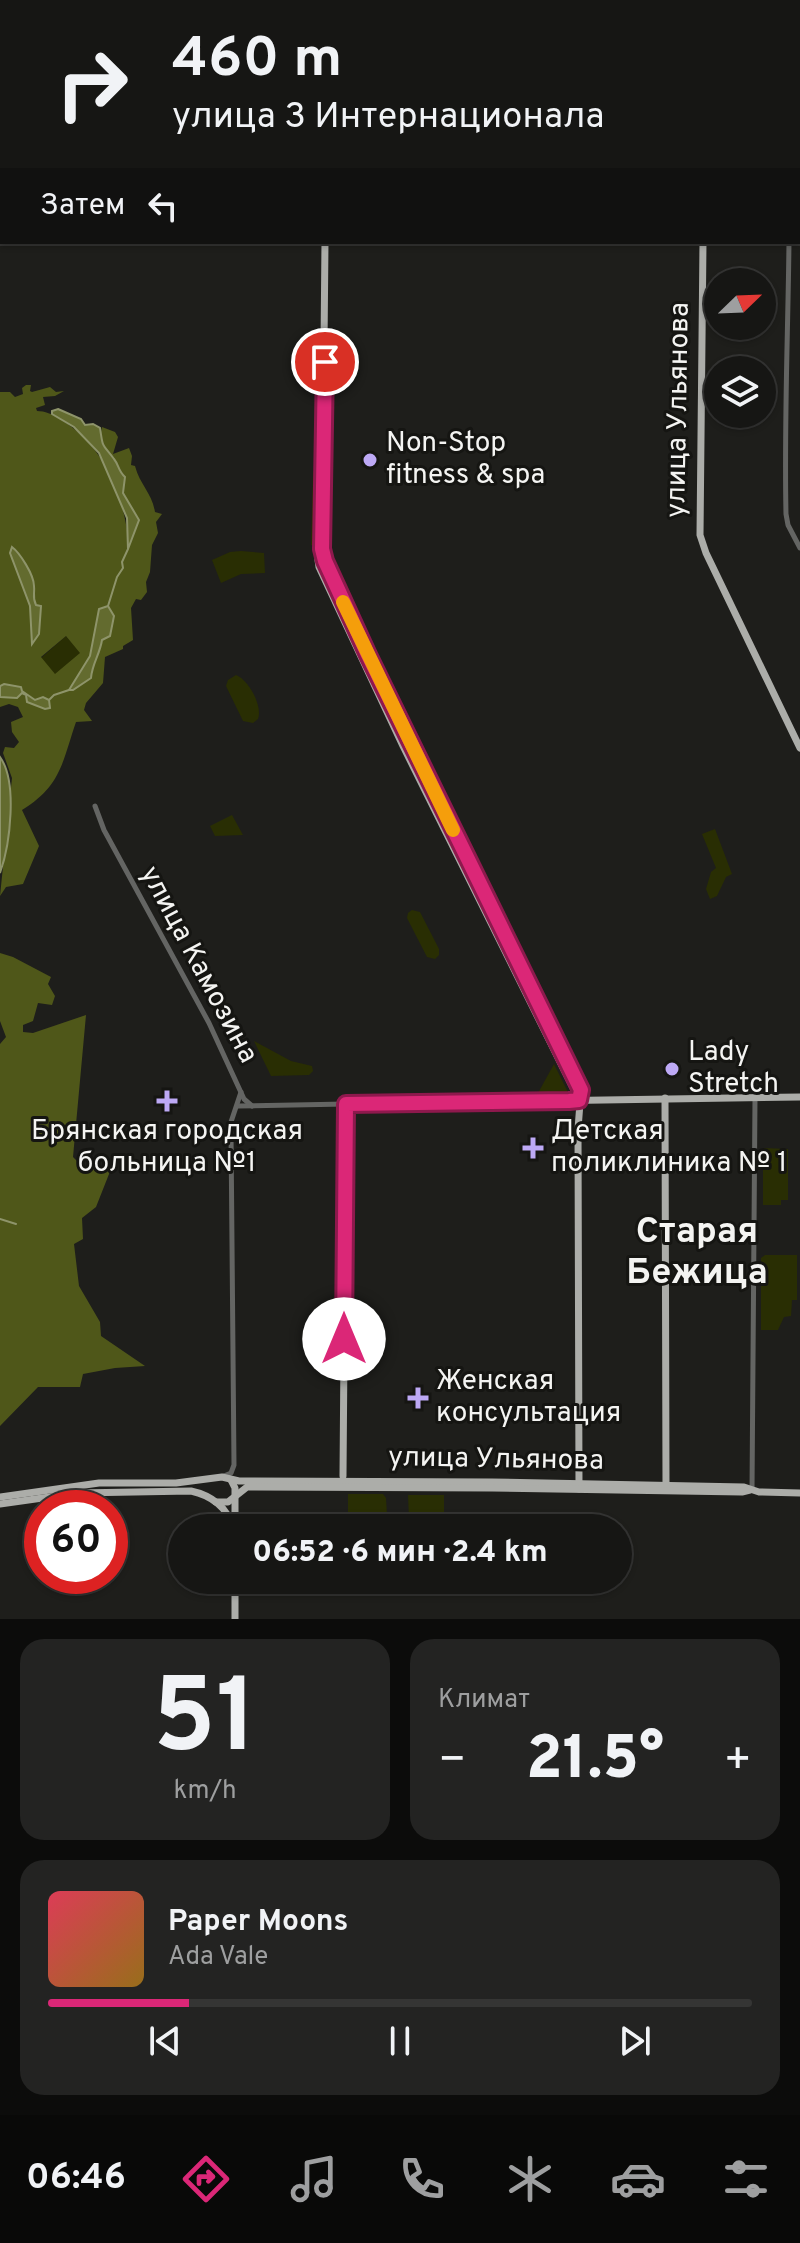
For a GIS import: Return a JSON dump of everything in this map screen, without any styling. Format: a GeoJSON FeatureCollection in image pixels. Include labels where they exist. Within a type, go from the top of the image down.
{"type":"FeatureCollection","features":[{"type":"Feature","properties":{"kind":"main road"},"geometry":{"type":"LineString","coordinates":[[325,244],[322,549],[407,744],[581,1090],[579,1486]]}},
{"type":"Feature","properties":{"kind":"main road","name":"улица Ульянова"},"geometry":{"type":"LineString","coordinates":[[703,244],[700,535],[800,748]]}},
{"type":"Feature","properties":{"kind":"main road"},"geometry":{"type":"LineString","coordinates":[[343,1476],[346,1104],[800,1097]]}},
{"type":"Feature","properties":{"kind":"main road"},"geometry":{"type":"LineString","coordinates":[[665,1098],[666,1488]]}},
{"type":"Feature","properties":{"kind":"main road","name":"улица Ульянова"},"geometry":{"type":"LineString","coordinates":[[0,1497],[81,1484],[176,1483],[247,1487],[744,1487],[800,1493]]}},
{"type":"Feature","properties":{"kind":"main road"},"geometry":{"type":"LineString","coordinates":[[228,1514],[215,1501],[209,1488],[231,1484]]}},
{"type":"Feature","properties":{"kind":"main road"},"geometry":{"type":"LineString","coordinates":[[0,1504],[62,1494],[118,1491],[191,1491],[224,1503],[231,1484]]}},
{"type":"Feature","properties":{"kind":"main road"},"geometry":{"type":"LineString","coordinates":[[231,1484],[235,1514]]}},
{"type":"Feature","properties":{"kind":"main road"},"geometry":{"type":"LineString","coordinates":[[233,1594],[233,1619]]}},
{"type":"Feature","properties":{"kind":"street"},"geometry":{"type":"LineString","coordinates":[[789,244],[786,514],[800,548]]}},
{"type":"Feature","properties":{"kind":"street","name":"улица Камозина"},"geometry":{"type":"LineString","coordinates":[[95,806],[104,830],[206,1017],[241,1092],[231,1122],[234,1465],[231,1484]]}},
{"type":"Feature","properties":{"kind":"street"},"geometry":{"type":"LineString","coordinates":[[241,1092],[252,1106]]}},
{"type":"Feature","properties":{"kind":"street"},"geometry":{"type":"LineString","coordinates":[[752,1490],[755,1098]]}},
{"type":"Feature","properties":{"kind":"street"},"geometry":{"type":"LineString","coordinates":[[238,1106],[346,1104]]}},
{"type":"Feature","properties":{"kind":"shaded area"},"geometry":{"type":"Polygon","coordinates":[[[31,385],[32,392],[50,387],[56,392],[64,391],[43,397],[45,405],[36,408],[37,411],[46,412],[76,430],[101,458],[123,510],[129,547],[139,520],[123,493],[124,480],[116,461],[104,449],[100,437],[102,427],[115,432],[118,437],[113,454],[129,448],[131,465],[135,466],[155,512],[162,514],[156,522],[158,533],[152,545],[147,592],[141,600],[136,599],[131,608],[133,640],[123,649],[105,657],[103,683],[84,710],[92,721],[76,722],[53,782],[22,810],[39,846],[23,884],[6,887],[0,896],[12,778],[3,753],[5,747],[14,748],[19,742],[12,732],[11,722],[23,717],[18,707],[9,704],[0,707],[0,697],[17,698],[21,693],[45,709],[20,687],[0,686],[0,392],[10,392],[15,397],[23,394],[22,388],[31,385]],[[103,608],[99,609],[90,656],[71,687],[74,690],[90,678],[98,648],[110,628],[112,620],[103,608]],[[66,636],[41,657],[55,674],[80,653],[66,636]]]}},
{"type":"Feature","properties":{"kind":"shaded area"},"geometry":{"type":"Polygon","coordinates":[[[58,409],[81,419],[85,425],[93,424],[100,428],[104,445],[125,477],[123,493],[139,520],[128,549],[127,518],[99,453],[74,427],[52,414],[58,409]]]}},
{"type":"Feature","properties":{"kind":"shaded area"},"geometry":{"type":"Polygon","coordinates":[[[313,472],[324,472],[322,545],[311,545],[313,472]]]}},
{"type":"Feature","properties":{"kind":"shaded area"},"geometry":{"type":"Polygon","coordinates":[[[12,547],[29,570],[36,605],[41,606],[39,634],[32,644],[30,606],[10,553],[12,547]]]}},
{"type":"Feature","properties":{"kind":"shaded area"},"geometry":{"type":"Polygon","coordinates":[[[241,551],[264,553],[265,573],[241,574],[221,583],[212,560],[241,551]]]}},
{"type":"Feature","properties":{"kind":"shaded area"},"geometry":{"type":"Polygon","coordinates":[[[108,606],[114,616],[110,636],[102,640],[91,678],[69,690],[90,656],[99,609],[108,606]]]}},
{"type":"Feature","properties":{"kind":"shaded area"},"geometry":{"type":"Polygon","coordinates":[[[66,636],[81,653],[55,675],[41,658],[66,636]]]}},
{"type":"Feature","properties":{"kind":"shaded area"},"geometry":{"type":"Polygon","coordinates":[[[236,675],[246,682],[257,701],[259,714],[253,723],[243,721],[226,686],[228,680],[236,675]]]}},
{"type":"Feature","properties":{"kind":"shaded area"},"geometry":{"type":"Polygon","coordinates":[[[0,686],[21,687],[35,700],[43,697],[49,700],[50,708],[27,702],[26,695],[22,693],[17,698],[0,697],[0,686]]]}},
{"type":"Feature","properties":{"kind":"shaded area"},"geometry":{"type":"Polygon","coordinates":[[[0,757],[6,768],[11,797],[7,847],[0,873],[0,757]]]}},
{"type":"Feature","properties":{"kind":"shaded area"},"geometry":{"type":"Polygon","coordinates":[[[232,815],[243,835],[215,836],[210,826],[232,815]]]}},
{"type":"Feature","properties":{"kind":"shaded area"},"geometry":{"type":"Polygon","coordinates":[[[715,829],[732,874],[726,877],[717,896],[710,899],[706,889],[711,872],[716,868],[702,834],[715,829]]]}},
{"type":"Feature","properties":{"kind":"shaded area"},"geometry":{"type":"Polygon","coordinates":[[[412,910],[420,912],[439,949],[435,959],[427,957],[407,918],[412,910]]]}},
{"type":"Feature","properties":{"kind":"shaded area"},"geometry":{"type":"Polygon","coordinates":[[[0,953],[51,977],[48,984],[55,996],[52,1005],[38,1003],[33,1021],[23,1025],[23,1032],[33,1033],[86,1015],[73,1157],[85,1169],[111,1169],[96,1207],[82,1218],[83,1239],[74,1244],[79,1286],[100,1322],[101,1336],[145,1366],[83,1374],[80,1387],[38,1387],[0,1426],[0,1044],[6,1037],[0,1021],[0,953]]]}},
{"type":"Feature","properties":{"kind":"shaded area"},"geometry":{"type":"Polygon","coordinates":[[[254,1041],[291,1061],[312,1066],[313,1071],[309,1075],[271,1076],[254,1041]]]}},
{"type":"Feature","properties":{"kind":"shaded area"},"geometry":{"type":"Polygon","coordinates":[[[554,1064],[568,1092],[538,1093],[554,1064]]]}},
{"type":"Feature","properties":{"kind":"shaded area"},"geometry":{"type":"Polygon","coordinates":[[[763,1148],[788,1149],[788,1200],[781,1200],[781,1205],[763,1205],[763,1148]]]}},
{"type":"Feature","properties":{"kind":"shaded area"},"geometry":{"type":"Polygon","coordinates":[[[765,1255],[797,1255],[797,1300],[792,1300],[791,1316],[784,1317],[778,1330],[761,1330],[761,1258],[765,1255]]]}},
{"type":"Feature","properties":{"kind":"shaded area"},"geometry":{"type":"Polygon","coordinates":[[[348,1494],[383,1494],[386,1498],[387,1514],[348,1514],[348,1494]]]}},
{"type":"Feature","properties":{"kind":"shaded area"},"geometry":{"type":"Polygon","coordinates":[[[408,1495],[444,1495],[444,1514],[409,1514],[408,1495]]]}},
{"type":"Feature","properties":{"kind":"waterway"},"geometry":{"type":"LineString","coordinates":[[108,606],[128,549]]}},
{"type":"Feature","properties":{"kind":"waterway"},"geometry":{"type":"LineString","coordinates":[[49,700],[69,690]]}},
{"type":"Feature","properties":{"kind":"waterway"},"geometry":{"type":"LineString","coordinates":[[0,1219],[16,1224]]}},
{"type":"Feature","properties":{"kind":"slow traffic"},"geometry":{"type":"LineString","coordinates":[[343,602],[453,830]]}},
{"type":"Feature","properties":{"kind":"place","name":"Non-Stop fitness & spa"},"geometry":{"type":"Point","coordinates":[370,460]}},
{"type":"Feature","properties":{"kind":"place","name":"Lady Stretch"},"geometry":{"type":"Point","coordinates":[672,1069]}},
{"type":"Feature","properties":{"kind":"place","name":"Брянская городская больница №1"},"geometry":{"type":"Point","coordinates":[167,1101]}},
{"type":"Feature","properties":{"kind":"place","name":"Детская поликлиника № 1"},"geometry":{"type":"Point","coordinates":[533,1148]}},
{"type":"Feature","properties":{"kind":"place","name":"Женская консультация"},"geometry":{"type":"Point","coordinates":[418,1398]}},
{"type":"Feature","properties":{"kind":"district","name":"Cтарая Бежица"},"geometry":{"type":"Point","coordinates":[697,1254]}},
{"type":"Feature","properties":{"kind":"route"},"geometry":{"type":"LineString","coordinates":[[325,362],[322,549],[325,561],[581,1090],[579,1100],[569,1101],[346,1104],[344,1339]]}}]}
